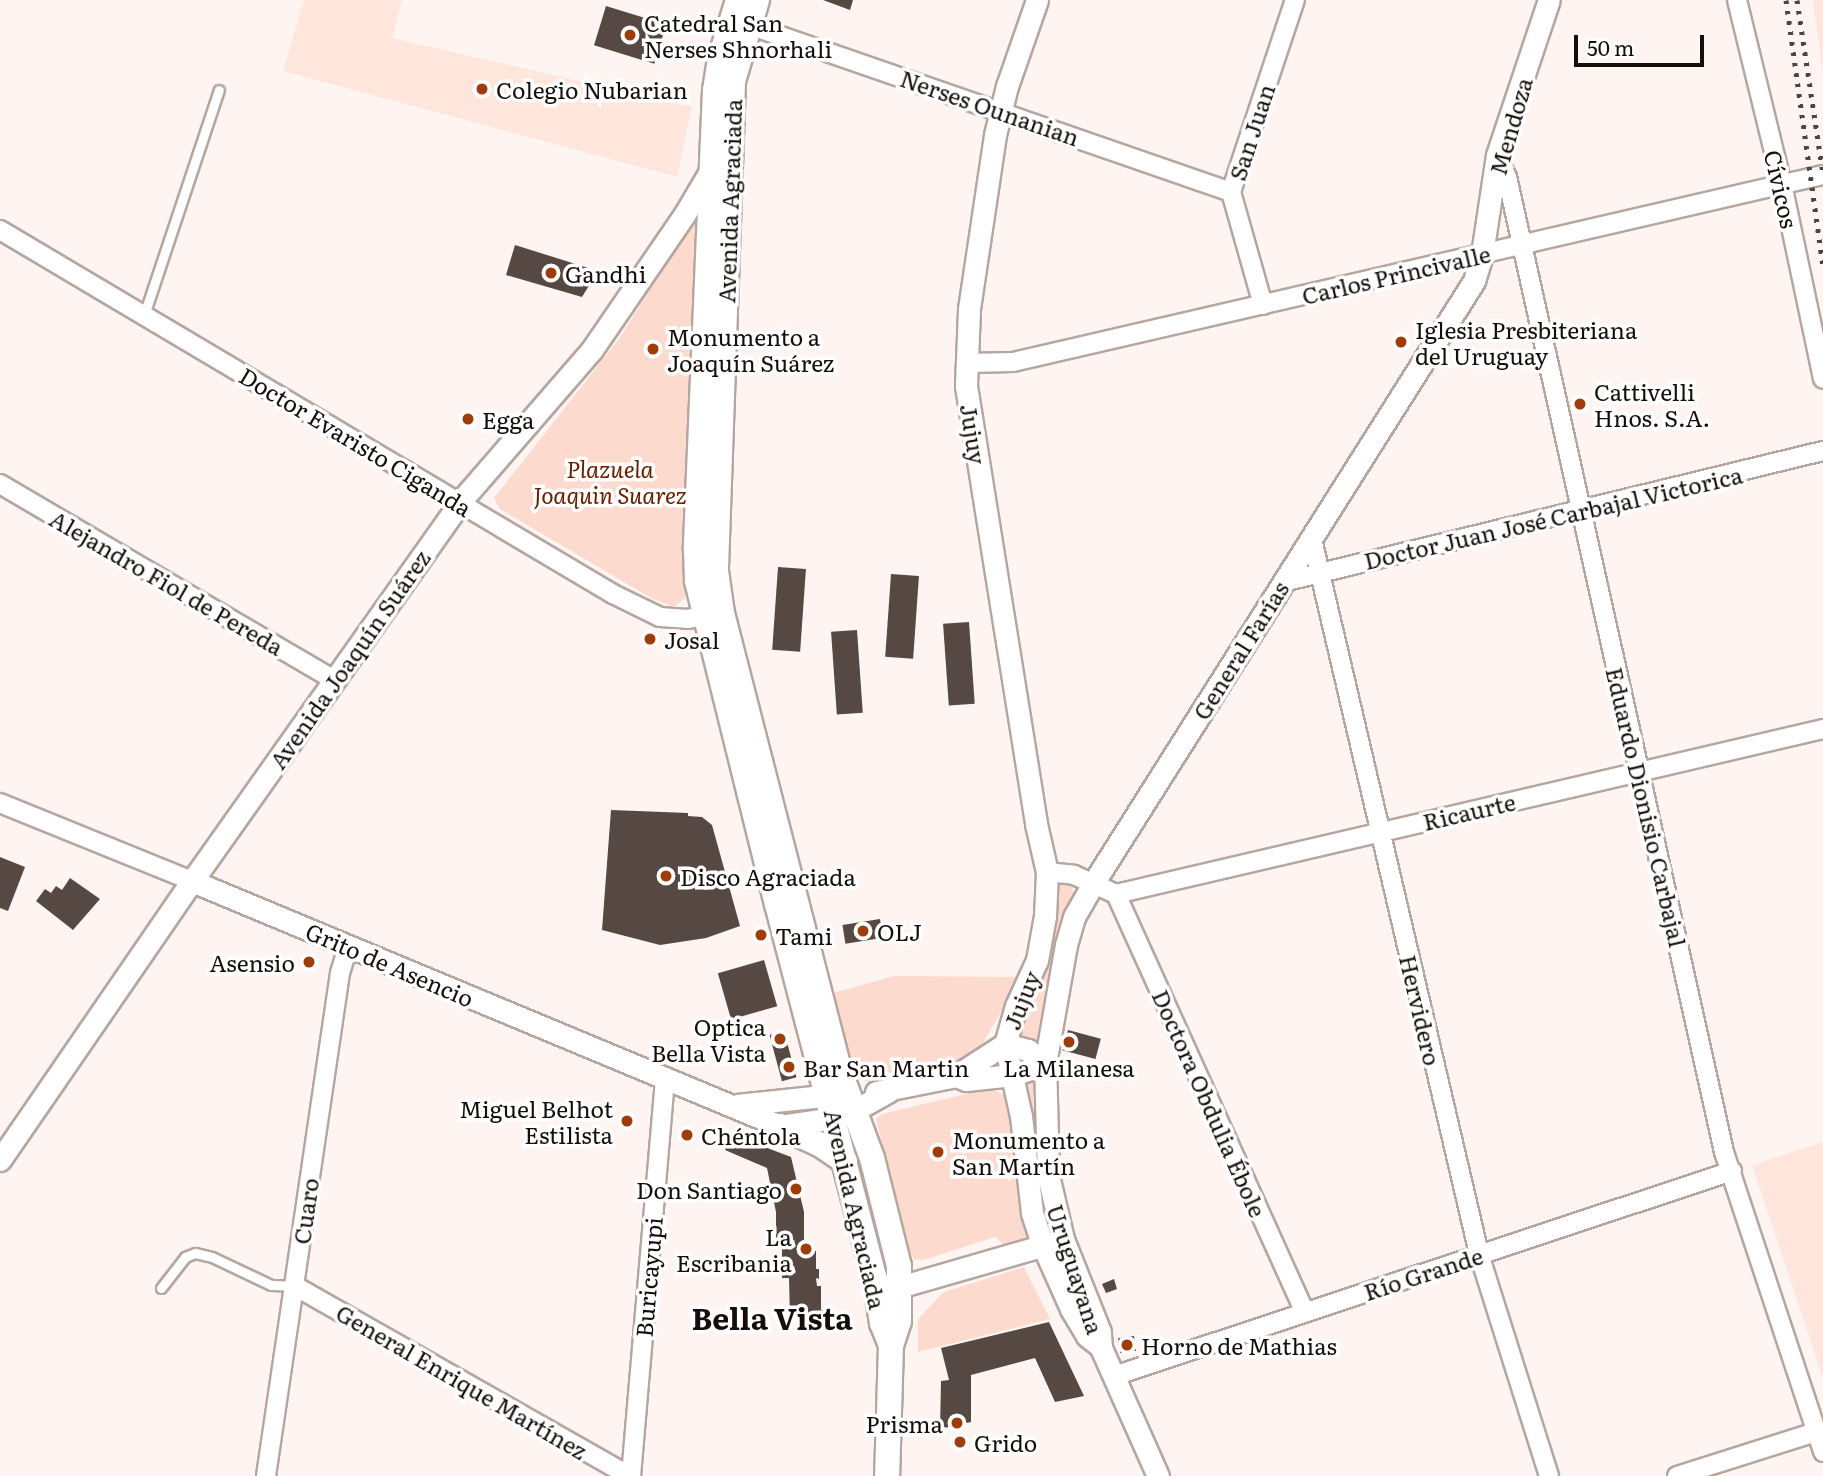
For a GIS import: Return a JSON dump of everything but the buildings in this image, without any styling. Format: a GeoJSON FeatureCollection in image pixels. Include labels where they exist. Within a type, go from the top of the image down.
{"type":"FeatureCollection","features":[{"type":"Feature","properties":{"kind":"main road","name":"Avenida Agraciada"},"geometry":{"type":"LineString","coordinates":[[738,0],[717,73],[696,550],[713,614],[777,904],[842,1104],[887,1211],[899,1266],[899,1321],[891,1345],[887,1476]]}},
{"type":"Feature","properties":{"kind":"main road","name":"Avenida Agraciada"},"geometry":{"type":"LineString","coordinates":[[713,614],[733,81],[757,0]]}},
{"type":"Feature","properties":{"kind":"main road","name":"Avenida Agraciada"},"geometry":{"type":"LineString","coordinates":[[842,1104],[845,1161],[876,1279],[882,1323],[891,1345]]}},
{"type":"Feature","properties":{"kind":"main road"},"geometry":{"type":"LineString","coordinates":[[780,1126],[821,1145],[845,1161]]}},
{"type":"Feature","properties":{"kind":"street","name":"Jujuy"},"geometry":{"type":"LineString","coordinates":[[1004,1044],[1012,1016],[1037,960],[1045,916],[1047,872],[1036,824],[970,415],[967,363],[969,310],[1001,110],[1037,0]]}},
{"type":"Feature","properties":{"kind":"street","name":"San Juan"},"geometry":{"type":"LineString","coordinates":[[1263,305],[1231,192],[1295,0]]}},
{"type":"Feature","properties":{"kind":"street","name":"Mendoza"},"geometry":{"type":"LineString","coordinates":[[1482,254],[1497,155],[1549,0]]}},
{"type":"Feature","properties":{"kind":"street","name":"Cívicos"},"geometry":{"type":"LineString","coordinates":[[1737,0],[1782,184],[1823,379]]}},
{"type":"Feature","properties":{"kind":"street","name":"Nerses Ounanian"},"geometry":{"type":"LineString","coordinates":[[749,24],[1231,192]]}},
{"type":"Feature","properties":{"kind":"street","name":"Eduardo Dionisio Carbajal"},"geometry":{"type":"LineString","coordinates":[[1497,155],[1507,177],[1724,1152],[1823,1452]]}},
{"type":"Feature","properties":{"kind":"street","name":"Avenida Joaquín Suárez"},"geometry":{"type":"LineString","coordinates":[[0,1160],[192,881],[460,502],[590,351],[686,212],[712,168]]}},
{"type":"Feature","properties":{"kind":"street","name":"Carlos Princivalle"},"geometry":{"type":"LineString","coordinates":[[967,363],[1013,362],[1823,175]]}},
{"type":"Feature","properties":{"kind":"street","name":"Doctor Evaristo Ciganda"},"geometry":{"type":"LineString","coordinates":[[0,230],[613,594],[660,617],[676,619],[713,614]]}},
{"type":"Feature","properties":{"kind":"street","name":"General Farías"},"geometry":{"type":"LineString","coordinates":[[1045,1064],[1069,930],[1094,882],[1463,300],[1474,281],[1482,254]]}},
{"type":"Feature","properties":{"kind":"street","name":"Doctor Juan José Carbajal Victorica"},"geometry":{"type":"LineString","coordinates":[[1283,582],[1823,451]]}},
{"type":"Feature","properties":{"kind":"street","name":"Alejandro Fiol de Pereda"},"geometry":{"type":"LineString","coordinates":[[0,484],[334,680]]}},
{"type":"Feature","properties":{"kind":"street","name":"Hervidero"},"geometry":{"type":"LineString","coordinates":[[1312,539],[1479,1254],[1549,1476]]}},
{"type":"Feature","properties":{"kind":"street","name":"Ricaurte"},"geometry":{"type":"LineString","coordinates":[[1116,894],[1823,729]]}},
{"type":"Feature","properties":{"kind":"street","name":"Grito de Asencio"},"geometry":{"type":"LineString","coordinates":[[0,803],[780,1126]]}},
{"type":"Feature","properties":{"kind":"street"},"geometry":{"type":"LineString","coordinates":[[1047,872],[1074,875],[1116,894]]}},
{"type":"Feature","properties":{"kind":"street","name":"Doctora Obdulia Ébole"},"geometry":{"type":"LineString","coordinates":[[1116,894],[1305,1312]]}},
{"type":"Feature","properties":{"kind":"street","name":"Cuaro"},"geometry":{"type":"LineString","coordinates":[[266,1476],[340,973],[348,946]]}},
{"type":"Feature","properties":{"kind":"street"},"geometry":{"type":"LineString","coordinates":[[780,1126],[842,1104],[956,1076],[1004,1044],[1027,1050],[1045,1064]]}},
{"type":"Feature","properties":{"kind":"street","name":"Uruguayana"},"geometry":{"type":"LineString","coordinates":[[1004,1044],[1013,1074],[1032,1213],[1053,1243],[1100,1332],[1101,1348],[1158,1476]]}},
{"type":"Feature","properties":{"kind":"street"},"geometry":{"type":"LineString","coordinates":[[956,1076],[966,1080],[1013,1074],[1045,1064]]}},
{"type":"Feature","properties":{"kind":"street","name":"Uruguayana"},"geometry":{"type":"LineString","coordinates":[[1045,1064],[1053,1243]]}},
{"type":"Feature","properties":{"kind":"street","name":"Buricayupi"},"geometry":{"type":"LineString","coordinates":[[630,1476],[665,1077]]}},
{"type":"Feature","properties":{"kind":"street"},"geometry":{"type":"LineString","coordinates":[[732,1105],[842,1104]]}},
{"type":"Feature","properties":{"kind":"street","name":"Río Grande"},"geometry":{"type":"LineString","coordinates":[[1114,1376],[1732,1171]]}},
{"type":"Feature","properties":{"kind":"street"},"geometry":{"type":"LineString","coordinates":[[899,1287],[1053,1243]]}},
{"type":"Feature","properties":{"kind":"street","name":"General Enrique Martínez"},"geometry":{"type":"LineString","coordinates":[[295,1286],[630,1476]]}},
{"type":"Feature","properties":{"kind":"street"},"geometry":{"type":"LineString","coordinates":[[1677,1476],[1816,1432]]}},
{"type":"Feature","properties":{"kind":"lane"},"geometry":{"type":"LineString","coordinates":[[144,315],[219,90]]}},
{"type":"Feature","properties":{"kind":"lane"},"geometry":{"type":"LineString","coordinates":[[160,1288],[185,1257],[195,1253],[212,1257],[271,1285],[295,1286]]}},
{"type":"Feature","properties":{"kind":"shaded area","name":"Colegio Nubarian"},"geometry":{"type":"Polygon","coordinates":[[[304,0],[402,0],[392,38],[692,107],[677,177],[283,71],[304,0]]]}},
{"type":"Feature","properties":{"kind":"shaded area"},"geometry":{"type":"Polygon","coordinates":[[[1813,0],[1823,0],[1823,74],[1813,0]]]}},
{"type":"Feature","properties":{"kind":"shaded area"},"geometry":{"type":"Polygon","coordinates":[[[1823,1142],[1823,1378],[1752,1165],[1823,1142]]]}},
{"type":"Feature","properties":{"kind":"green space","name":"Plazuela Joaquin Suarez"},"geometry":{"type":"Polygon","coordinates":[[[693,221],[699,222],[688,582],[685,598],[674,607],[651,598],[500,509],[494,498],[619,339],[693,221]]]}},
{"type":"Feature","properties":{"kind":"green space"},"geometry":{"type":"Polygon","coordinates":[[[1059,883],[1071,885],[1074,893],[1056,942],[1039,1042],[1035,1044],[1019,1038],[1044,966],[1059,883]]]}},
{"type":"Feature","properties":{"kind":"green space"},"geometry":{"type":"Polygon","coordinates":[[[894,976],[1021,977],[980,1048],[968,1059],[934,1070],[877,1082],[864,1081],[851,1071],[829,994],[894,976]]]}},
{"type":"Feature","properties":{"kind":"green space"},"geometry":{"type":"Polygon","coordinates":[[[1035,1078],[1036,1145],[1048,1222],[1041,1205],[1021,1080],[1035,1078]]]}},
{"type":"Feature","properties":{"kind":"green space"},"geometry":{"type":"Polygon","coordinates":[[[991,1088],[1009,1101],[1028,1236],[1005,1246],[995,1237],[923,1260],[914,1259],[910,1253],[876,1119],[882,1114],[991,1088]]]}},
{"type":"Feature","properties":{"kind":"green space"},"geometry":{"type":"Polygon","coordinates":[[[846,1125],[850,1125],[888,1256],[890,1306],[846,1125]]]}},
{"type":"Feature","properties":{"kind":"green space"},"geometry":{"type":"Polygon","coordinates":[[[1024,1267],[1050,1319],[918,1352],[918,1319],[944,1292],[1024,1267]]]}},
{"type":"Feature","properties":{"kind":"railway"},"geometry":{"type":"LineString","coordinates":[[1786,0],[1823,265]]}},
{"type":"Feature","properties":{"kind":"railway"},"geometry":{"type":"LineString","coordinates":[[1797,0],[1823,173]]}},
{"type":"Feature","properties":{"kind":"place","name":"Catedral San Nerses Shnorhali"},"geometry":{"type":"Point","coordinates":[630,35]}},
{"type":"Feature","properties":{"kind":"place","name":"Colegio Nubarian"},"geometry":{"type":"Point","coordinates":[482,89]}},
{"type":"Feature","properties":{"kind":"place","name":"Gandhi"},"geometry":{"type":"Point","coordinates":[551,273]}},
{"type":"Feature","properties":{"kind":"place","name":"Iglesia Presbiteriana del Uruguay"},"geometry":{"type":"Point","coordinates":[1401,342]}},
{"type":"Feature","properties":{"kind":"place","name":"Monumento a Joaquín Suárez"},"geometry":{"type":"Point","coordinates":[653,349]}},
{"type":"Feature","properties":{"kind":"place","name":"Cattivelli Hnos. S.A."},"geometry":{"type":"Point","coordinates":[1580,404]}},
{"type":"Feature","properties":{"kind":"place","name":"Egga"},"geometry":{"type":"Point","coordinates":[468,419]}},
{"type":"Feature","properties":{"kind":"place","name":"Josal"},"geometry":{"type":"Point","coordinates":[650,639]}},
{"type":"Feature","properties":{"kind":"place","name":"Disco Agraciada"},"geometry":{"type":"Point","coordinates":[666,876]}},
{"type":"Feature","properties":{"kind":"place","name":"OLJ"},"geometry":{"type":"Point","coordinates":[863,931]}},
{"type":"Feature","properties":{"kind":"place","name":"Tami"},"geometry":{"type":"Point","coordinates":[761,935]}},
{"type":"Feature","properties":{"kind":"place","name":"Asensio"},"geometry":{"type":"Point","coordinates":[309,962]}},
{"type":"Feature","properties":{"kind":"place","name":"Optica Bella Vista"},"geometry":{"type":"Point","coordinates":[780,1039]}},
{"type":"Feature","properties":{"kind":"place","name":"La Milanesa"},"geometry":{"type":"Point","coordinates":[1069,1042]}},
{"type":"Feature","properties":{"kind":"place","name":"Bar San Martin"},"geometry":{"type":"Point","coordinates":[789,1067]}},
{"type":"Feature","properties":{"kind":"place","name":"Miguel Belhot Estilista"},"geometry":{"type":"Point","coordinates":[627,1121]}},
{"type":"Feature","properties":{"kind":"place","name":"Chéntola"},"geometry":{"type":"Point","coordinates":[687,1135]}},
{"type":"Feature","properties":{"kind":"place","name":"Monumento a San Martín"},"geometry":{"type":"Point","coordinates":[938,1152]}},
{"type":"Feature","properties":{"kind":"place","name":"Don Santiago"},"geometry":{"type":"Point","coordinates":[796,1189]}},
{"type":"Feature","properties":{"kind":"place","name":"La Escribania"},"geometry":{"type":"Point","coordinates":[806,1249]}},
{"type":"Feature","properties":{"kind":"place","name":"Horno de Mathias"},"geometry":{"type":"Point","coordinates":[1127,1345]}},
{"type":"Feature","properties":{"kind":"place","name":"Prisma"},"geometry":{"type":"Point","coordinates":[957,1423]}},
{"type":"Feature","properties":{"kind":"place","name":"Grido"},"geometry":{"type":"Point","coordinates":[960,1442]}},
{"type":"Feature","properties":{"kind":"district","name":"Bella Vista"},"geometry":{"type":"Point","coordinates":[772,1317]}}]}
